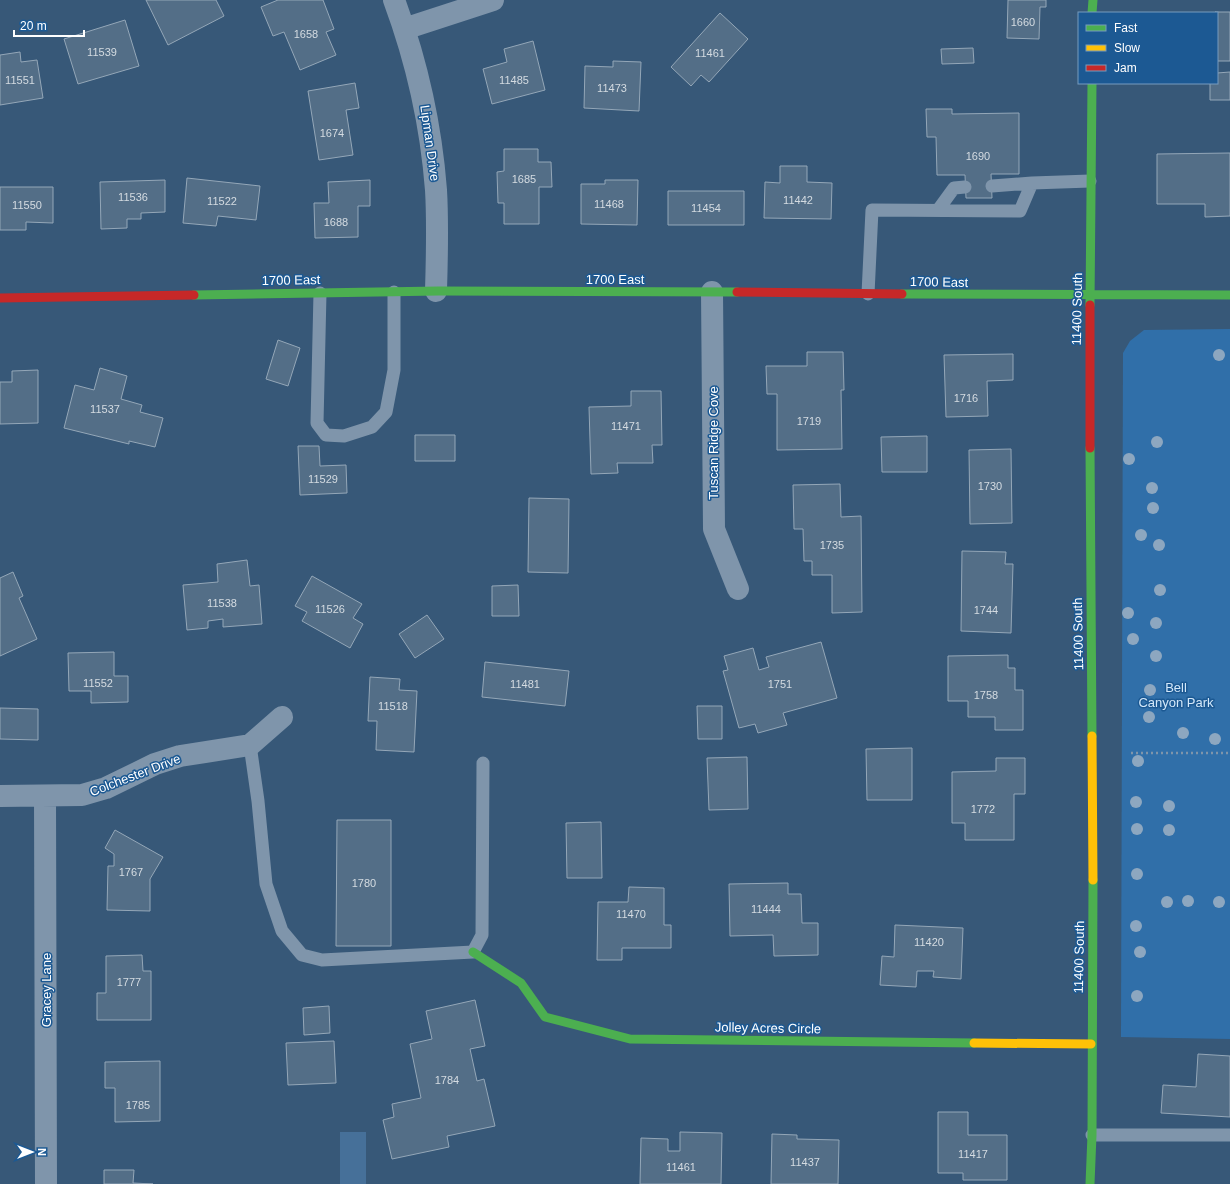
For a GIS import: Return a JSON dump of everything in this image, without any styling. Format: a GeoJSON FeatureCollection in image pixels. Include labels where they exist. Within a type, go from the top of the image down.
{"type":"FeatureCollection","features":[{"type":"Feature","properties":{"kind":"street","name":"Lipman Drive"},"geometry":{"type":"LineString","coordinates":[[394,0],[420,82],[430,136],[436,191],[436,292]]}},
{"type":"Feature","properties":{"kind":"street"},"geometry":{"type":"LineString","coordinates":[[404,29],[493,0]]}},
{"type":"Feature","properties":{"kind":"street"},"geometry":{"type":"LineString","coordinates":[[1092,12],[1093,0]]}},
{"type":"Feature","properties":{"kind":"street","name":"11400 South"},"geometry":{"type":"LineString","coordinates":[[1090,1184],[1092,1135],[1091,1044],[1093,855],[1089,350],[1092,84]]}},
{"type":"Feature","properties":{"kind":"street","name":"1700 East"},"geometry":{"type":"LineString","coordinates":[[0,298],[394,292],[712,292],[924,296],[1230,295]]}},
{"type":"Feature","properties":{"kind":"street","name":"Tuscan Ridge Cove"},"geometry":{"type":"LineString","coordinates":[[712,292],[714,529],[738,589]]}},
{"type":"Feature","properties":{"kind":"street"},"geometry":{"type":"LineString","coordinates":[[250,745],[282,717]]}},
{"type":"Feature","properties":{"kind":"street","name":"Colchester Drive"},"geometry":{"type":"LineString","coordinates":[[0,796],[82,795],[106,788],[155,764],[180,756],[250,745]]}},
{"type":"Feature","properties":{"kind":"street","name":"Gracey Lane"},"geometry":{"type":"LineString","coordinates":[[45,796],[46,1184]]}},
{"type":"Feature","properties":{"kind":"street","name":"Jolley Acres Circle"},"geometry":{"type":"LineString","coordinates":[[473,952],[521,983],[545,1017],[630,1039],[1091,1044]]}},
{"type":"Feature","properties":{"kind":"lane"},"geometry":{"type":"LineString","coordinates":[[992,186],[1032,182],[1090,181]]}},
{"type":"Feature","properties":{"kind":"lane"},"geometry":{"type":"LineString","coordinates":[[868,294],[872,210],[1020,211],[1032,182]]}},
{"type":"Feature","properties":{"kind":"lane"},"geometry":{"type":"LineString","coordinates":[[938,210],[954,188],[966,187]]}},
{"type":"Feature","properties":{"kind":"lane"},"geometry":{"type":"LineString","coordinates":[[320,293],[317,423],[326,436],[344,436],[372,427],[386,412],[394,370],[394,292]]}},
{"type":"Feature","properties":{"kind":"lane"},"geometry":{"type":"LineString","coordinates":[[250,745],[257,795],[266,884],[282,931],[302,955],[322,960],[473,952],[482,935],[483,763]]}},
{"type":"Feature","properties":{"kind":"lane"},"geometry":{"type":"LineString","coordinates":[[1092,1135],[1230,1135]]}},
{"type":"Feature","properties":{"kind":"path"},"geometry":{"type":"LineString","coordinates":[[1131,753],[1230,753]]}},
{"type":"Feature","properties":{"kind":"green space","name":"Bell Canyon Park"},"geometry":{"type":"Polygon","coordinates":[[[1230,329],[1230,1039],[1121,1037],[1123,353],[1130,341],[1144,330],[1230,329]]]}},
{"type":"Feature","properties":{"kind":"shaded area"},"geometry":{"type":"Polygon","coordinates":[[[340,1132],[366,1132],[366,1184],[340,1184],[340,1132]]]}},
{"type":"Feature","properties":{"kind":"building"},"geometry":{"type":"Polygon","coordinates":[[[146,0],[216,0],[224,16],[168,45],[146,0]]]}},
{"type":"Feature","properties":{"kind":"building"},"geometry":{"type":"Polygon","coordinates":[[[278,0],[323,0],[334,29],[326,32],[336,55],[300,70],[284,32],[273,36],[261,7],[278,0]]]}},
{"type":"Feature","properties":{"kind":"building"},"geometry":{"type":"Polygon","coordinates":[[[1008,0],[1046,0],[1046,7],[1040,7],[1039,39],[1007,38],[1008,0]]]}},
{"type":"Feature","properties":{"kind":"building"},"geometry":{"type":"Polygon","coordinates":[[[1218,12],[1230,12],[1230,61],[1218,61],[1218,12]]]}},
{"type":"Feature","properties":{"kind":"building"},"geometry":{"type":"Polygon","coordinates":[[[720,13],[748,39],[709,82],[701,75],[691,86],[671,67],[720,13]]]}},
{"type":"Feature","properties":{"kind":"building"},"geometry":{"type":"Polygon","coordinates":[[[125,20],[139,66],[78,84],[64,39],[125,20]]]}},
{"type":"Feature","properties":{"kind":"building"},"geometry":{"type":"Polygon","coordinates":[[[533,41],[545,90],[492,104],[483,69],[507,62],[504,49],[533,41]]]}},
{"type":"Feature","properties":{"kind":"building"},"geometry":{"type":"Polygon","coordinates":[[[973,48],[974,63],[942,64],[941,49],[973,48]]]}},
{"type":"Feature","properties":{"kind":"building"},"geometry":{"type":"Polygon","coordinates":[[[20,52],[21,62],[37,60],[43,98],[0,105],[0,55],[20,52]]]}},
{"type":"Feature","properties":{"kind":"building"},"geometry":{"type":"Polygon","coordinates":[[[613,61],[641,62],[639,111],[584,108],[585,66],[613,67],[613,61]]]}},
{"type":"Feature","properties":{"kind":"building"},"geometry":{"type":"Polygon","coordinates":[[[1230,72],[1230,100],[1210,100],[1210,84],[1218,84],[1218,73],[1230,72]]]}},
{"type":"Feature","properties":{"kind":"building"},"geometry":{"type":"Polygon","coordinates":[[[355,83],[359,108],[346,110],[353,155],[319,160],[308,91],[355,83]]]}},
{"type":"Feature","properties":{"kind":"building"},"geometry":{"type":"Polygon","coordinates":[[[926,109],[952,109],[952,114],[1019,113],[1019,174],[991,174],[992,198],[966,198],[965,175],[937,175],[936,137],[927,137],[926,109]]]}},
{"type":"Feature","properties":{"kind":"building"},"geometry":{"type":"Polygon","coordinates":[[[504,149],[538,149],[538,162],[551,162],[552,187],[539,187],[539,224],[504,224],[504,203],[498,203],[497,172],[504,171],[504,149]]]}},
{"type":"Feature","properties":{"kind":"building"},"geometry":{"type":"Polygon","coordinates":[[[1230,153],[1230,216],[1205,217],[1205,204],[1157,204],[1157,154],[1230,153]]]}},
{"type":"Feature","properties":{"kind":"building"},"geometry":{"type":"Polygon","coordinates":[[[780,166],[807,166],[807,182],[832,183],[831,219],[764,218],[765,182],[780,183],[780,166]]]}},
{"type":"Feature","properties":{"kind":"building"},"geometry":{"type":"Polygon","coordinates":[[[187,178],[260,186],[256,220],[218,216],[216,226],[183,223],[187,178]]]}},
{"type":"Feature","properties":{"kind":"building"},"geometry":{"type":"Polygon","coordinates":[[[165,180],[165,212],[141,213],[141,219],[127,219],[127,228],[101,229],[100,182],[165,180]]]}},
{"type":"Feature","properties":{"kind":"building"},"geometry":{"type":"Polygon","coordinates":[[[370,180],[370,206],[358,206],[358,237],[315,238],[314,203],[329,203],[328,182],[370,180]]]}},
{"type":"Feature","properties":{"kind":"building"},"geometry":{"type":"Polygon","coordinates":[[[605,180],[638,180],[637,225],[581,224],[581,184],[605,184],[605,180]]]}},
{"type":"Feature","properties":{"kind":"building"},"geometry":{"type":"Polygon","coordinates":[[[0,187],[53,187],[53,223],[26,222],[26,230],[0,230],[0,187]]]}},
{"type":"Feature","properties":{"kind":"building"},"geometry":{"type":"Polygon","coordinates":[[[668,191],[744,191],[744,225],[668,225],[668,191]]]}},
{"type":"Feature","properties":{"kind":"building"},"geometry":{"type":"Polygon","coordinates":[[[278,340],[300,348],[288,386],[266,379],[278,340]]]}},
{"type":"Feature","properties":{"kind":"building"},"geometry":{"type":"Polygon","coordinates":[[[807,352],[843,352],[844,390],[841,390],[842,449],[777,450],[777,394],[767,394],[766,366],[807,366],[807,352]]]}},
{"type":"Feature","properties":{"kind":"building"},"geometry":{"type":"Polygon","coordinates":[[[1013,354],[1013,380],[987,381],[988,416],[946,417],[944,355],[1013,354]]]}},
{"type":"Feature","properties":{"kind":"building"},"geometry":{"type":"Polygon","coordinates":[[[100,368],[127,376],[121,399],[142,405],[140,412],[163,418],[155,447],[129,441],[129,444],[64,428],[75,385],[94,390],[100,368]]]}},
{"type":"Feature","properties":{"kind":"building"},"geometry":{"type":"Polygon","coordinates":[[[38,370],[38,423],[0,424],[0,382],[12,382],[12,371],[38,370]]]}},
{"type":"Feature","properties":{"kind":"building"},"geometry":{"type":"Polygon","coordinates":[[[631,391],[661,391],[662,445],[652,445],[653,463],[617,463],[618,473],[591,474],[589,407],[631,406],[631,391]]]}},
{"type":"Feature","properties":{"kind":"building"},"geometry":{"type":"Polygon","coordinates":[[[415,435],[455,435],[455,461],[415,461],[415,435]]]}},
{"type":"Feature","properties":{"kind":"building"},"geometry":{"type":"Polygon","coordinates":[[[927,436],[927,472],[882,472],[881,437],[927,436]]]}},
{"type":"Feature","properties":{"kind":"building"},"geometry":{"type":"Polygon","coordinates":[[[298,446],[319,446],[320,466],[346,465],[347,493],[300,495],[298,446]]]}},
{"type":"Feature","properties":{"kind":"building"},"geometry":{"type":"Polygon","coordinates":[[[1011,449],[1012,523],[970,524],[969,450],[1011,449]]]}},
{"type":"Feature","properties":{"kind":"building"},"geometry":{"type":"Polygon","coordinates":[[[840,484],[841,517],[861,516],[862,612],[832,613],[832,575],[812,575],[812,561],[804,561],[803,529],[794,529],[793,485],[840,484]]]}},
{"type":"Feature","properties":{"kind":"building"},"geometry":{"type":"Polygon","coordinates":[[[529,498],[569,499],[568,573],[528,572],[529,498]]]}},
{"type":"Feature","properties":{"kind":"building"},"geometry":{"type":"Polygon","coordinates":[[[962,551],[1006,552],[1005,564],[1013,564],[1011,633],[961,631],[962,551]]]}},
{"type":"Feature","properties":{"kind":"building"},"geometry":{"type":"Polygon","coordinates":[[[247,560],[250,586],[259,585],[262,624],[223,627],[223,619],[208,621],[208,628],[187,630],[183,585],[218,582],[217,564],[247,560]]]}},
{"type":"Feature","properties":{"kind":"building"},"geometry":{"type":"Polygon","coordinates":[[[13,572],[23,596],[19,598],[37,639],[0,656],[0,578],[13,572]]]}},
{"type":"Feature","properties":{"kind":"building"},"geometry":{"type":"Polygon","coordinates":[[[312,576],[362,604],[353,618],[363,624],[350,648],[302,621],[307,612],[295,606],[312,576]]]}},
{"type":"Feature","properties":{"kind":"building"},"geometry":{"type":"Polygon","coordinates":[[[518,585],[519,616],[492,616],[492,586],[518,585]]]}},
{"type":"Feature","properties":{"kind":"building"},"geometry":{"type":"Polygon","coordinates":[[[427,615],[444,639],[415,658],[399,634],[427,615]]]}},
{"type":"Feature","properties":{"kind":"building"},"geometry":{"type":"Polygon","coordinates":[[[821,642],[837,698],[783,713],[787,725],[758,733],[755,724],[739,728],[723,671],[728,670],[724,656],[753,648],[759,670],[769,667],[766,657],[821,642]]]}},
{"type":"Feature","properties":{"kind":"building"},"geometry":{"type":"Polygon","coordinates":[[[114,652],[114,676],[128,676],[128,702],[91,703],[91,691],[69,691],[68,653],[114,652]]]}},
{"type":"Feature","properties":{"kind":"building"},"geometry":{"type":"Polygon","coordinates":[[[1008,655],[1008,668],[1015,668],[1015,690],[1023,690],[1023,730],[995,730],[995,717],[968,717],[968,701],[948,701],[948,656],[1008,655]]]}},
{"type":"Feature","properties":{"kind":"building"},"geometry":{"type":"Polygon","coordinates":[[[485,662],[569,671],[565,706],[482,697],[485,662]]]}},
{"type":"Feature","properties":{"kind":"building"},"geometry":{"type":"Polygon","coordinates":[[[370,677],[400,679],[399,690],[417,691],[414,752],[376,750],[377,721],[368,721],[370,677]]]}},
{"type":"Feature","properties":{"kind":"building"},"geometry":{"type":"Polygon","coordinates":[[[697,706],[722,706],[722,739],[698,739],[697,706]]]}},
{"type":"Feature","properties":{"kind":"building"},"geometry":{"type":"Polygon","coordinates":[[[0,708],[38,709],[38,740],[0,739],[0,708]]]}},
{"type":"Feature","properties":{"kind":"building"},"geometry":{"type":"Polygon","coordinates":[[[912,748],[912,800],[867,800],[866,749],[912,748]]]}},
{"type":"Feature","properties":{"kind":"building"},"geometry":{"type":"Polygon","coordinates":[[[747,757],[748,809],[709,810],[707,758],[747,757]]]}},
{"type":"Feature","properties":{"kind":"building"},"geometry":{"type":"Polygon","coordinates":[[[996,758],[1025,758],[1025,794],[1014,794],[1014,840],[965,840],[965,823],[952,823],[952,772],[996,771],[996,758]]]}},
{"type":"Feature","properties":{"kind":"building"},"geometry":{"type":"Polygon","coordinates":[[[337,820],[391,820],[391,946],[336,946],[337,820]]]}},
{"type":"Feature","properties":{"kind":"building"},"geometry":{"type":"Polygon","coordinates":[[[601,822],[602,878],[567,878],[566,823],[601,822]]]}},
{"type":"Feature","properties":{"kind":"building"},"geometry":{"type":"Polygon","coordinates":[[[115,830],[163,857],[150,879],[150,911],[107,910],[108,866],[114,866],[114,854],[105,848],[115,830]]]}},
{"type":"Feature","properties":{"kind":"building"},"geometry":{"type":"Polygon","coordinates":[[[788,883],[788,894],[801,894],[802,923],[818,923],[818,955],[774,956],[773,935],[730,936],[729,884],[788,883]]]}},
{"type":"Feature","properties":{"kind":"building"},"geometry":{"type":"Polygon","coordinates":[[[629,887],[664,888],[664,925],[671,925],[671,948],[622,948],[622,960],[597,960],[598,902],[628,902],[629,887]]]}},
{"type":"Feature","properties":{"kind":"building"},"geometry":{"type":"Polygon","coordinates":[[[895,925],[963,928],[961,979],[933,977],[934,971],[917,971],[916,987],[880,985],[882,956],[894,957],[895,925]]]}},
{"type":"Feature","properties":{"kind":"building"},"geometry":{"type":"Polygon","coordinates":[[[142,955],[143,971],[151,971],[151,1020],[97,1020],[97,993],[106,993],[106,956],[142,955]]]}},
{"type":"Feature","properties":{"kind":"building"},"geometry":{"type":"Polygon","coordinates":[[[475,1000],[485,1046],[470,1049],[477,1081],[484,1079],[495,1126],[447,1136],[449,1147],[392,1159],[383,1120],[394,1117],[392,1104],[421,1098],[410,1044],[432,1039],[426,1011],[475,1000]]]}},
{"type":"Feature","properties":{"kind":"building"},"geometry":{"type":"Polygon","coordinates":[[[329,1006],[330,1033],[304,1035],[303,1008],[329,1006]]]}},
{"type":"Feature","properties":{"kind":"building"},"geometry":{"type":"Polygon","coordinates":[[[334,1041],[336,1083],[288,1085],[286,1043],[334,1041]]]}},
{"type":"Feature","properties":{"kind":"building"},"geometry":{"type":"Polygon","coordinates":[[[1198,1054],[1230,1056],[1230,1117],[1161,1113],[1163,1085],[1196,1087],[1198,1054]]]}},
{"type":"Feature","properties":{"kind":"building"},"geometry":{"type":"Polygon","coordinates":[[[160,1061],[160,1121],[115,1122],[115,1088],[105,1088],[105,1062],[160,1061]]]}},
{"type":"Feature","properties":{"kind":"building"},"geometry":{"type":"Polygon","coordinates":[[[938,1112],[968,1112],[968,1135],[1007,1135],[1007,1180],[963,1180],[963,1173],[938,1173],[938,1112]]]}},
{"type":"Feature","properties":{"kind":"building"},"geometry":{"type":"Polygon","coordinates":[[[680,1132],[722,1133],[721,1184],[640,1184],[641,1138],[668,1139],[668,1151],[680,1151],[680,1132]]]}},
{"type":"Feature","properties":{"kind":"building"},"geometry":{"type":"Polygon","coordinates":[[[772,1134],[797,1135],[797,1139],[839,1140],[838,1184],[771,1184],[772,1134]]]}},
{"type":"Feature","properties":{"kind":"building"},"geometry":{"type":"Polygon","coordinates":[[[104,1170],[134,1170],[133,1183],[153,1184],[104,1184],[104,1170]]]}},
{"type":"Feature","properties":{"kind":"traffic: fast"},"geometry":{"type":"LineString","coordinates":[[1092,12],[1093,0]]}},
{"type":"Feature","properties":{"kind":"traffic: fast"},"geometry":{"type":"LineString","coordinates":[[1090,305],[1092,84]]}},
{"type":"Feature","properties":{"kind":"traffic: fast"},"geometry":{"type":"LineString","coordinates":[[194,295],[439,291],[737,292]]}},
{"type":"Feature","properties":{"kind":"traffic: fast"},"geometry":{"type":"LineString","coordinates":[[902,294],[1230,295]]}},
{"type":"Feature","properties":{"kind":"traffic: fast"},"geometry":{"type":"LineString","coordinates":[[1090,448],[1092,736]]}},
{"type":"Feature","properties":{"kind":"traffic: fast"},"geometry":{"type":"LineString","coordinates":[[1090,1184],[1092,1135],[1093,880]]}},
{"type":"Feature","properties":{"kind":"traffic: fast"},"geometry":{"type":"LineString","coordinates":[[473,952],[521,983],[545,1017],[630,1039],[974,1043]]}},
{"type":"Feature","properties":{"kind":"traffic: slow"},"geometry":{"type":"LineString","coordinates":[[1092,736],[1093,880]]}},
{"type":"Feature","properties":{"kind":"traffic: slow"},"geometry":{"type":"LineString","coordinates":[[974,1043],[1091,1044]]}},
{"type":"Feature","properties":{"kind":"traffic: jam"},"geometry":{"type":"LineString","coordinates":[[737,292],[902,294]]}},
{"type":"Feature","properties":{"kind":"traffic: jam"},"geometry":{"type":"LineString","coordinates":[[0,298],[194,295]]}},
{"type":"Feature","properties":{"kind":"traffic: jam"},"geometry":{"type":"LineString","coordinates":[[1090,305],[1090,448]]}}]}
